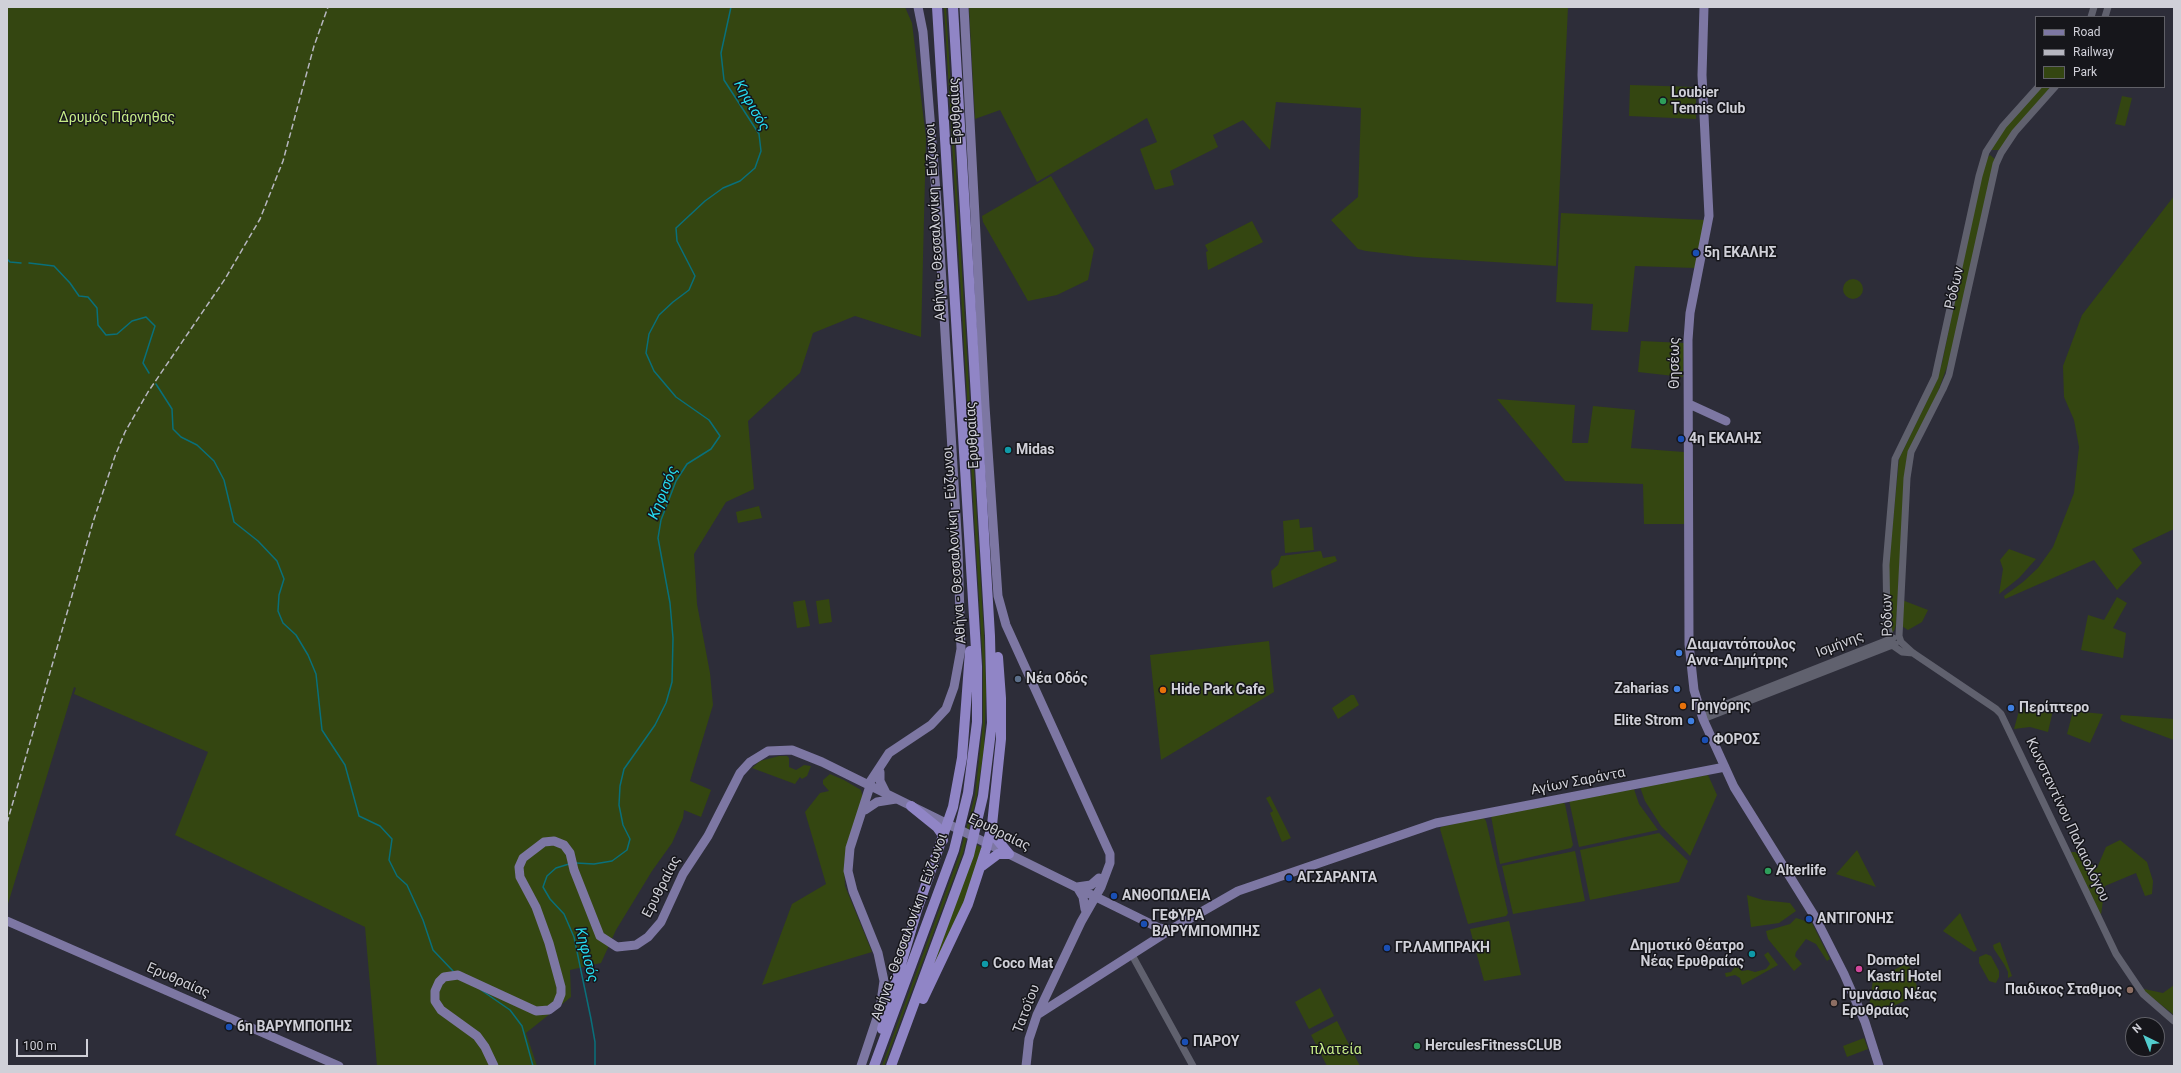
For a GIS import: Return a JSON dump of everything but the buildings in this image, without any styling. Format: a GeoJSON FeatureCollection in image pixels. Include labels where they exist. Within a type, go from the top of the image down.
{"type":"FeatureCollection","features":[{"type":"Feature","properties":{"kind":"highway"},"geometry":{"type":"LineString","coordinates":[[931,7],[939,34]]}},
{"type":"Feature","properties":{"kind":"highway","name":"Αθήνα - Θεσσαλονίκη - Εύζωνοι"},"geometry":{"type":"LineString","coordinates":[[874,1065],[942,886],[954,850],[968,793],[977,722],[976,666],[937,7]]}},
{"type":"Feature","properties":{"kind":"highway","name":"Αθήνα - Θεσσαλονίκη - Εύζωνοι"},"geometry":{"type":"LineString","coordinates":[[891,1066],[957,891],[969,854],[983,796],[992,723],[993,691],[953,7]]}},
{"type":"Feature","properties":{"kind":"highway"},"geometry":{"type":"LineString","coordinates":[[874,1065],[886,1011],[917,910],[942,843],[951,825],[962,758],[972,606]]}},
{"type":"Feature","properties":{"kind":"highway"},"geometry":{"type":"LineString","coordinates":[[895,1055],[965,910],[980,868],[985,842],[992,825],[1000,758],[1001,705],[996,648],[988,606]]}},
{"type":"Feature","properties":{"kind":"highway"},"geometry":{"type":"LineString","coordinates":[[912,806],[937,827],[942,834],[942,843]]}},
{"type":"Feature","properties":{"kind":"highway"},"geometry":{"type":"LineString","coordinates":[[992,825],[994,837],[1009,854]]}},
{"type":"Feature","properties":{"kind":"highway"},"geometry":{"type":"LineString","coordinates":[[980,868],[992,856],[998,854],[1009,854]]}},
{"type":"Feature","properties":{"kind":"main road"},"geometry":{"type":"LineString","coordinates":[[861,1066],[880,1009],[884,981],[878,953],[849,878],[848,859],[857,824],[883,761],[897,746],[931,725],[946,709],[954,687],[961,649],[958,550],[938,216],[923,32],[918,7]]}},
{"type":"Feature","properties":{"kind":"main road","name":"Ερυθραίας"},"geometry":{"type":"LineString","coordinates":[[964,7],[985,406],[998,596],[1006,625],[1109,848],[1110,863],[1094,895]]}},
{"type":"Feature","properties":{"kind":"main road","name":"Θησέως"},"geometry":{"type":"LineString","coordinates":[[1704,7],[1702,74],[1709,216],[1690,313],[1688,340],[1690,654],[1694,690],[1702,717],[1747,810],[1822,929],[1858,1002],[1879,1066]]}},
{"type":"Feature","properties":{"kind":"main road"},"geometry":{"type":"LineString","coordinates":[[1689,404],[1726,421]]}},
{"type":"Feature","properties":{"kind":"main road","name":"Ερυθραίας"},"geometry":{"type":"LineString","coordinates":[[494,1066],[481,1041],[438,1007],[435,998],[436,988],[444,977],[458,975],[536,1011],[546,1011],[555,1006],[559,1001],[561,991],[550,943],[536,908],[521,880],[519,870],[521,860],[528,852],[547,841],[561,843],[568,850],[571,856],[574,870],[600,936],[617,947],[636,945],[648,937],[661,922],[683,874],[708,836],[740,773],[756,757],[768,751],[792,750],[872,786],[1159,928],[1170,930]]}},
{"type":"Feature","properties":{"kind":"main road"},"geometry":{"type":"LineString","coordinates":[[857,824],[865,810],[872,786],[880,772],[883,761]]}},
{"type":"Feature","properties":{"kind":"main road","name":"Αγίων Σαράντα"},"geometry":{"type":"LineString","coordinates":[[1132,955],[1170,930],[1238,890],[1436,823],[1724,764]]}},
{"type":"Feature","properties":{"kind":"main road"},"geometry":{"type":"LineString","coordinates":[[880,772],[880,781],[886,793]]}},
{"type":"Feature","properties":{"kind":"main road"},"geometry":{"type":"LineString","coordinates":[[865,810],[877,802],[897,799]]}},
{"type":"Feature","properties":{"kind":"main road","name":"Ερυθραίας"},"geometry":{"type":"LineString","coordinates":[[1094,895],[1105,861],[1104,839]]}},
{"type":"Feature","properties":{"kind":"main road"},"geometry":{"type":"LineString","coordinates":[[1099,878],[1091,885],[1076,886],[1083,897],[1087,910],[1096,905],[1108,902]]}},
{"type":"Feature","properties":{"kind":"main road","name":"Τατοΐου"},"geometry":{"type":"LineString","coordinates":[[1026,1066],[1029,1039],[1037,1015],[1094,895]]}},
{"type":"Feature","properties":{"kind":"main road","name":"Ερυθραίας"},"geometry":{"type":"LineString","coordinates":[[7,921],[339,1066]]}},
{"type":"Feature","properties":{"kind":"main road"},"geometry":{"type":"LineString","coordinates":[[1037,1015],[1132,955]]}},
{"type":"Feature","properties":{"kind":"street","name":"Ρόδων"},"geometry":{"type":"LineString","coordinates":[[1913,653],[1902,652],[1891,643],[1886,614],[1886,564],[1896,459],[1935,377],[1979,176],[1986,152],[2003,126],[2037,88]]}},
{"type":"Feature","properties":{"kind":"street","name":"Ρόδων"},"geometry":{"type":"LineString","coordinates":[[1913,653],[1900,639],[1907,478],[1911,452],[1949,374],[1999,158],[2006,143],[2054,88]]}},
{"type":"Feature","properties":{"kind":"street","name":"Ισμήνης"},"geometry":{"type":"LineString","coordinates":[[1702,717],[1900,639]]}},
{"type":"Feature","properties":{"kind":"street","name":"Κωνσταντίνου Παλαιολόγου"},"geometry":{"type":"LineString","coordinates":[[1913,653],[1996,709],[2001,714],[2116,954],[2143,994],[2174,1021]]}},
{"type":"Feature","properties":{"kind":"street"},"geometry":{"type":"LineString","coordinates":[[1132,955],[1193,1066]]}},
{"type":"Feature","properties":{"kind":"green space","name":"Δρυμός Πάρνηθας"},"geometry":{"type":"Polygon","coordinates":[[[7,7],[905,7],[912,23],[926,138],[921,337],[855,316],[813,333],[800,373],[748,421],[754,489],[726,502],[694,554],[697,604],[710,673],[713,705],[690,781],[711,790],[701,817],[684,810],[683,818],[672,843],[652,871],[616,930],[601,963],[570,970],[571,997],[526,1033],[537,1066],[377,1066],[365,927],[175,835],[208,752],[74,694],[76,688],[74,687],[7,907],[7,7]]]}},
{"type":"Feature","properties":{"kind":"green space"},"geometry":{"type":"Polygon","coordinates":[[[944,7],[946,7],[984,636],[986,691],[984,749],[977,795],[963,853],[884,1066],[882,1066],[960,853],[975,795],[983,724],[983,666],[944,7]]]}},
{"type":"Feature","properties":{"kind":"green space"},"geometry":{"type":"Polygon","coordinates":[[[969,7],[1568,7],[1556,266],[1416,257],[1358,249],[1331,220],[1358,197],[1361,108],[1276,102],[1270,150],[1243,120],[1213,135],[1218,147],[1170,171],[1174,185],[1155,190],[1140,149],[1157,142],[1147,118],[1037,182],[1000,110],[975,119],[969,7]]]}},
{"type":"Feature","properties":{"kind":"green space","name":"Loubier Tennis Club"},"geometry":{"type":"Polygon","coordinates":[[[1630,85],[1696,87],[1696,119],[1629,116],[1630,85]]]}},
{"type":"Feature","properties":{"kind":"green space"},"geometry":{"type":"Polygon","coordinates":[[[2040,88],[2050,88],[1999,150],[1992,150],[1992,147],[2008,124],[2040,88]]]}},
{"type":"Feature","properties":{"kind":"green space"},"geometry":{"type":"Polygon","coordinates":[[[2122,96],[2132,98],[2125,126],[2115,124],[2122,96]]]}},
{"type":"Feature","properties":{"kind":"green space"},"geometry":{"type":"Polygon","coordinates":[[[1990,155],[1995,159],[1951,356],[1933,405],[1908,452],[1906,463],[1896,625],[1894,631],[1891,633],[1887,585],[1899,459],[1936,382],[1942,363],[1980,180],[1987,158],[1990,155]]]}},
{"type":"Feature","properties":{"kind":"green space"},"geometry":{"type":"Polygon","coordinates":[[[1051,176],[1094,249],[1088,280],[1057,295],[1028,301],[983,222],[982,216],[1051,176]]]}},
{"type":"Feature","properties":{"kind":"green space"},"geometry":{"type":"Polygon","coordinates":[[[2174,196],[2174,529],[2132,549],[2142,563],[2117,590],[2094,560],[2005,599],[2004,596],[2023,582],[2038,568],[2053,547],[2074,493],[2079,447],[2074,420],[2064,397],[2063,366],[2082,315],[2174,196]]]}},
{"type":"Feature","properties":{"kind":"green space"},"geometry":{"type":"Polygon","coordinates":[[[1561,213],[1705,220],[1695,268],[1635,266],[1628,332],[1591,330],[1593,304],[1556,302],[1561,213]]]}},
{"type":"Feature","properties":{"kind":"green space"},"geometry":{"type":"Polygon","coordinates":[[[1252,221],[1263,242],[1208,270],[1206,252],[1208,251],[1205,245],[1252,221]]]}},
{"type":"Feature","properties":{"kind":"green space"},"geometry":{"type":"Polygon","coordinates":[[[1853,279],[1860,282],[1863,289],[1860,296],[1853,299],[1846,296],[1843,289],[1846,282],[1853,279]]]}},
{"type":"Feature","properties":{"kind":"green space"},"geometry":{"type":"Polygon","coordinates":[[[1641,341],[1684,343],[1683,377],[1638,372],[1641,341]]]}},
{"type":"Feature","properties":{"kind":"green space"},"geometry":{"type":"Polygon","coordinates":[[[1497,399],[1575,405],[1572,443],[1588,443],[1593,406],[1635,410],[1631,448],[1684,452],[1685,524],[1644,524],[1643,484],[1565,481],[1497,399]]]}},
{"type":"Feature","properties":{"kind":"green space"},"geometry":{"type":"Polygon","coordinates":[[[759,506],[762,518],[738,523],[736,512],[759,506]]]}},
{"type":"Feature","properties":{"kind":"green space"},"geometry":{"type":"Polygon","coordinates":[[[1299,519],[1300,528],[1312,527],[1314,550],[1285,553],[1283,521],[1299,519]]]}},
{"type":"Feature","properties":{"kind":"green space"},"geometry":{"type":"Polygon","coordinates":[[[2009,549],[2036,559],[2019,578],[1999,594],[2003,569],[2000,560],[2009,549]]]}},
{"type":"Feature","properties":{"kind":"green space"},"geometry":{"type":"Polygon","coordinates":[[[1321,551],[1323,558],[1335,556],[1337,561],[1273,588],[1271,571],[1278,565],[1281,556],[1321,551]]]}},
{"type":"Feature","properties":{"kind":"green space"},"geometry":{"type":"Polygon","coordinates":[[[2117,597],[2127,603],[2113,628],[2126,633],[2123,658],[2081,650],[2088,615],[2104,620],[2117,597]]]}},
{"type":"Feature","properties":{"kind":"green space"},"geometry":{"type":"Polygon","coordinates":[[[829,599],[832,622],[819,624],[816,601],[829,599]]]}},
{"type":"Feature","properties":{"kind":"green space"},"geometry":{"type":"Polygon","coordinates":[[[805,600],[810,626],[797,628],[793,602],[805,600]]]}},
{"type":"Feature","properties":{"kind":"green space"},"geometry":{"type":"Polygon","coordinates":[[[1902,600],[1928,610],[1922,622],[1908,630],[1900,625],[1902,600]]]}},
{"type":"Feature","properties":{"kind":"green space"},"geometry":{"type":"Polygon","coordinates":[[[1269,641],[1274,692],[1161,760],[1150,655],[1269,641]]]}},
{"type":"Feature","properties":{"kind":"green space"},"geometry":{"type":"Polygon","coordinates":[[[1351,695],[1354,695],[1359,705],[1338,719],[1332,708],[1351,695]]]}},
{"type":"Feature","properties":{"kind":"green space"},"geometry":{"type":"Polygon","coordinates":[[[2020,707],[2053,710],[2048,732],[2030,727],[2014,729],[2020,707]]]}},
{"type":"Feature","properties":{"kind":"green space"},"geometry":{"type":"Polygon","coordinates":[[[2073,711],[2103,714],[2090,743],[2067,734],[2073,711]]]}},
{"type":"Feature","properties":{"kind":"green space"},"geometry":{"type":"Polygon","coordinates":[[[2121,715],[2174,719],[2174,740],[2122,721],[2120,718],[2121,715]]]}},
{"type":"Feature","properties":{"kind":"green space"},"geometry":{"type":"Polygon","coordinates":[[[779,756],[787,756],[789,758],[789,767],[796,770],[804,765],[811,766],[807,776],[802,779],[800,777],[795,784],[752,768],[760,761],[779,756]]]}},
{"type":"Feature","properties":{"kind":"green space"},"geometry":{"type":"Polygon","coordinates":[[[830,774],[861,790],[863,799],[844,866],[845,886],[872,952],[762,985],[792,904],[826,884],[805,812],[820,793],[829,791],[823,784],[823,780],[830,774]]]}},
{"type":"Feature","properties":{"kind":"green space"},"geometry":{"type":"Polygon","coordinates":[[[1708,775],[1717,795],[1690,856],[1661,826],[1645,801],[1640,787],[1708,775]]]}},
{"type":"Feature","properties":{"kind":"green space"},"geometry":{"type":"Polygon","coordinates":[[[1634,789],[1639,804],[1658,830],[1579,847],[1569,800],[1634,789]]]}},
{"type":"Feature","properties":{"kind":"green space"},"geometry":{"type":"Polygon","coordinates":[[[1270,796],[1291,838],[1282,842],[1270,813],[1273,811],[1266,798],[1270,796]]]}},
{"type":"Feature","properties":{"kind":"green space"},"geometry":{"type":"Polygon","coordinates":[[[1562,802],[1565,804],[1573,845],[1571,848],[1500,864],[1491,816],[1562,802]]]}},
{"type":"Feature","properties":{"kind":"green space"},"geometry":{"type":"Polygon","coordinates":[[[1483,817],[1486,821],[1508,913],[1506,916],[1468,924],[1440,829],[1441,827],[1483,817]]]}},
{"type":"Feature","properties":{"kind":"green space"},"geometry":{"type":"Polygon","coordinates":[[[1659,833],[1688,861],[1679,882],[1590,900],[1580,850],[1659,833]]]}},
{"type":"Feature","properties":{"kind":"green space"},"geometry":{"type":"Polygon","coordinates":[[[2120,840],[2147,862],[2153,881],[2152,894],[2145,896],[2136,873],[2105,886],[2101,915],[2070,852],[2075,852],[2097,868],[2106,847],[2120,840]]]}},
{"type":"Feature","properties":{"kind":"green space"},"geometry":{"type":"Polygon","coordinates":[[[975,844],[983,848],[966,899],[923,992],[975,844]]]}},
{"type":"Feature","properties":{"kind":"green space"},"geometry":{"type":"Polygon","coordinates":[[[1857,850],[1876,887],[1836,874],[1857,850]]]}},
{"type":"Feature","properties":{"kind":"green space"},"geometry":{"type":"Polygon","coordinates":[[[1575,851],[1585,901],[1513,914],[1502,866],[1575,851]]]}},
{"type":"Feature","properties":{"kind":"green space"},"geometry":{"type":"Polygon","coordinates":[[[1747,895],[1763,900],[1790,903],[1796,911],[1779,923],[1751,927],[1747,895]]]}},
{"type":"Feature","properties":{"kind":"green space"},"geometry":{"type":"Polygon","coordinates":[[[1960,913],[1977,950],[1974,952],[1943,931],[1960,913]]]}},
{"type":"Feature","properties":{"kind":"green space"},"geometry":{"type":"Polygon","coordinates":[[[1796,918],[1812,923],[1830,959],[1827,961],[1816,944],[1806,939],[1796,952],[1795,956],[1802,964],[1794,971],[1768,939],[1766,931],[1790,924],[1796,918]]]}},
{"type":"Feature","properties":{"kind":"green space"},"geometry":{"type":"Polygon","coordinates":[[[1509,921],[1521,975],[1484,981],[1470,929],[1509,921]]]}},
{"type":"Feature","properties":{"kind":"green space"},"geometry":{"type":"Polygon","coordinates":[[[2000,942],[2012,976],[2008,978],[2008,972],[1993,945],[2000,942]]]}},
{"type":"Feature","properties":{"kind":"green space"},"geometry":{"type":"Polygon","coordinates":[[[1768,952],[1778,965],[1742,985],[1740,978],[1735,975],[1726,977],[1725,973],[1731,972],[1735,967],[1742,971],[1748,970],[1755,972],[1766,969],[1770,964],[1764,955],[1768,952]]]}},
{"type":"Feature","properties":{"kind":"green space"},"geometry":{"type":"Polygon","coordinates":[[[1986,954],[1991,956],[1999,971],[1999,977],[1996,983],[1989,981],[1979,963],[1979,957],[1986,954]]]}},
{"type":"Feature","properties":{"kind":"green space"},"geometry":{"type":"Polygon","coordinates":[[[1908,963],[1920,994],[1869,1017],[1868,1013],[1873,980],[1908,963]]]}},
{"type":"Feature","properties":{"kind":"green space"},"geometry":{"type":"Polygon","coordinates":[[[2174,985],[2174,1015],[2144,991],[2144,989],[2163,993],[2174,985]]]}},
{"type":"Feature","properties":{"kind":"green space"},"geometry":{"type":"Polygon","coordinates":[[[1320,988],[1334,1016],[1309,1029],[1295,1002],[1320,988]]]}},
{"type":"Feature","properties":{"kind":"green space","name":"πλατεία"},"geometry":{"type":"Polygon","coordinates":[[[1337,1021],[1360,1066],[1327,1066],[1311,1035],[1337,1021]]]}},
{"type":"Feature","properties":{"kind":"green space"},"geometry":{"type":"Polygon","coordinates":[[[1864,1038],[1868,1049],[1847,1057],[1843,1046],[1864,1038]]]}},
{"type":"Feature","properties":{"kind":"waterway","name":"Κηφισός"},"geometry":{"type":"LineString","coordinates":[[576,863],[594,864],[612,861],[627,850],[630,839],[623,825],[619,805],[620,786],[624,769],[655,725],[666,703],[672,682],[673,638],[670,603],[658,538],[661,520],[676,481],[687,464],[711,449],[720,436],[709,420],[676,397],[654,371],[646,353],[649,334],[659,315],[689,290],[695,276],[677,241],[676,228],[705,201],[723,188],[740,181],[755,168],[761,151],[759,134],[724,80],[721,53],[731,7]]}},
{"type":"Feature","properties":{"kind":"waterway"},"geometry":{"type":"LineString","coordinates":[[7,259],[10,262],[21,263]]}},
{"type":"Feature","properties":{"kind":"waterway"},"geometry":{"type":"LineString","coordinates":[[29,263],[54,266],[70,283],[79,296],[88,297],[97,308],[98,325],[106,335],[117,334],[132,321],[146,317],[155,326],[143,363],[149,373]]}},
{"type":"Feature","properties":{"kind":"waterway"},"geometry":{"type":"LineString","coordinates":[[156,384],[172,409],[173,429],[181,437],[197,445],[214,461],[224,480],[234,522],[258,541],[277,561],[284,579],[279,595],[278,611],[283,623],[296,635],[308,655],[316,674],[322,730],[345,765],[359,816],[380,826],[392,839],[389,860],[397,876],[407,885],[423,920],[433,950],[453,971]]}},
{"type":"Feature","properties":{"kind":"waterway","name":"Κηφισός"},"geometry":{"type":"LineString","coordinates":[[569,864],[556,868],[547,876],[543,887],[550,899],[564,914],[574,937],[595,1042],[595,1066]]}},
{"type":"Feature","properties":{"kind":"waterway"},"geometry":{"type":"LineString","coordinates":[[481,990],[510,1010],[522,1026],[533,1066]]}},
{"type":"Feature","properties":{"kind":"railway"},"geometry":{"type":"LineString","coordinates":[[7,823],[93,522],[115,456],[125,432],[148,392],[225,279],[260,219],[283,161],[314,46],[328,7]]}},
{"type":"Feature","properties":{"kind":"place","name":"Loubier Tennis Club"},"geometry":{"type":"Point","coordinates":[1663,101]}},
{"type":"Feature","properties":{"kind":"place","name":"5η ΕΚΑΛΗΣ"},"geometry":{"type":"Point","coordinates":[1696,253]}},
{"type":"Feature","properties":{"kind":"place","name":"4η ΕΚΑΛΗΣ"},"geometry":{"type":"Point","coordinates":[1681,439]}},
{"type":"Feature","properties":{"kind":"place","name":"Midas"},"geometry":{"type":"Point","coordinates":[1008,450]}},
{"type":"Feature","properties":{"kind":"place","name":"Διαμαντόπουλος Αννα-Δημήτρης"},"geometry":{"type":"Point","coordinates":[1679,653]}},
{"type":"Feature","properties":{"kind":"place","name":"Νέα Οδός"},"geometry":{"type":"Point","coordinates":[1018,679]}},
{"type":"Feature","properties":{"kind":"place","name":"Zaharias"},"geometry":{"type":"Point","coordinates":[1677,689]}},
{"type":"Feature","properties":{"kind":"place","name":"Hide Park Cafe"},"geometry":{"type":"Point","coordinates":[1163,690]}},
{"type":"Feature","properties":{"kind":"place","name":"Γρηγόρης"},"geometry":{"type":"Point","coordinates":[1683,706]}},
{"type":"Feature","properties":{"kind":"place","name":"Περίπτερο"},"geometry":{"type":"Point","coordinates":[2011,708]}},
{"type":"Feature","properties":{"kind":"place","name":"Elite Strom"},"geometry":{"type":"Point","coordinates":[1691,721]}},
{"type":"Feature","properties":{"kind":"place","name":"ΦΟΡΟΣ"},"geometry":{"type":"Point","coordinates":[1705,740]}},
{"type":"Feature","properties":{"kind":"place","name":"Alterlife"},"geometry":{"type":"Point","coordinates":[1768,871]}},
{"type":"Feature","properties":{"kind":"place","name":"ΑΓ.ΣΑΡΑΝΤΑ"},"geometry":{"type":"Point","coordinates":[1289,878]}},
{"type":"Feature","properties":{"kind":"place","name":"ΑΝΘΟΠΩΛΕΙΑ"},"geometry":{"type":"Point","coordinates":[1114,896]}},
{"type":"Feature","properties":{"kind":"place","name":"ΑΝΤΙΓΟΝΗΣ"},"geometry":{"type":"Point","coordinates":[1809,919]}},
{"type":"Feature","properties":{"kind":"place","name":"ΓΕΦΥΡΑ ΒΑΡΥΜΠΟΜΠΗΣ"},"geometry":{"type":"Point","coordinates":[1144,924]}},
{"type":"Feature","properties":{"kind":"place","name":"ΓΡ.ΛΑΜΠΡΑΚΗ"},"geometry":{"type":"Point","coordinates":[1387,948]}},
{"type":"Feature","properties":{"kind":"place","name":"Δημοτικό Θέατρο Νέας Ερυθραίας"},"geometry":{"type":"Point","coordinates":[1752,954]}},
{"type":"Feature","properties":{"kind":"place","name":"Coco Mat"},"geometry":{"type":"Point","coordinates":[985,964]}},
{"type":"Feature","properties":{"kind":"place","name":"Domotel Kastri Hotel"},"geometry":{"type":"Point","coordinates":[1859,969]}},
{"type":"Feature","properties":{"kind":"place","name":"Παιδικος Σταθμος"},"geometry":{"type":"Point","coordinates":[2130,990]}},
{"type":"Feature","properties":{"kind":"place","name":"Γυμνάσιο Νέας Ερυθραίας"},"geometry":{"type":"Point","coordinates":[1834,1003]}},
{"type":"Feature","properties":{"kind":"place","name":"6η ΒΑΡΥΜΠΟΠΗΣ"},"geometry":{"type":"Point","coordinates":[229,1027]}},
{"type":"Feature","properties":{"kind":"place","name":"ΠΑΡΟΥ"},"geometry":{"type":"Point","coordinates":[1185,1042]}},
{"type":"Feature","properties":{"kind":"place","name":"HerculesFitnessCLUB"},"geometry":{"type":"Point","coordinates":[1417,1046]}}]}
